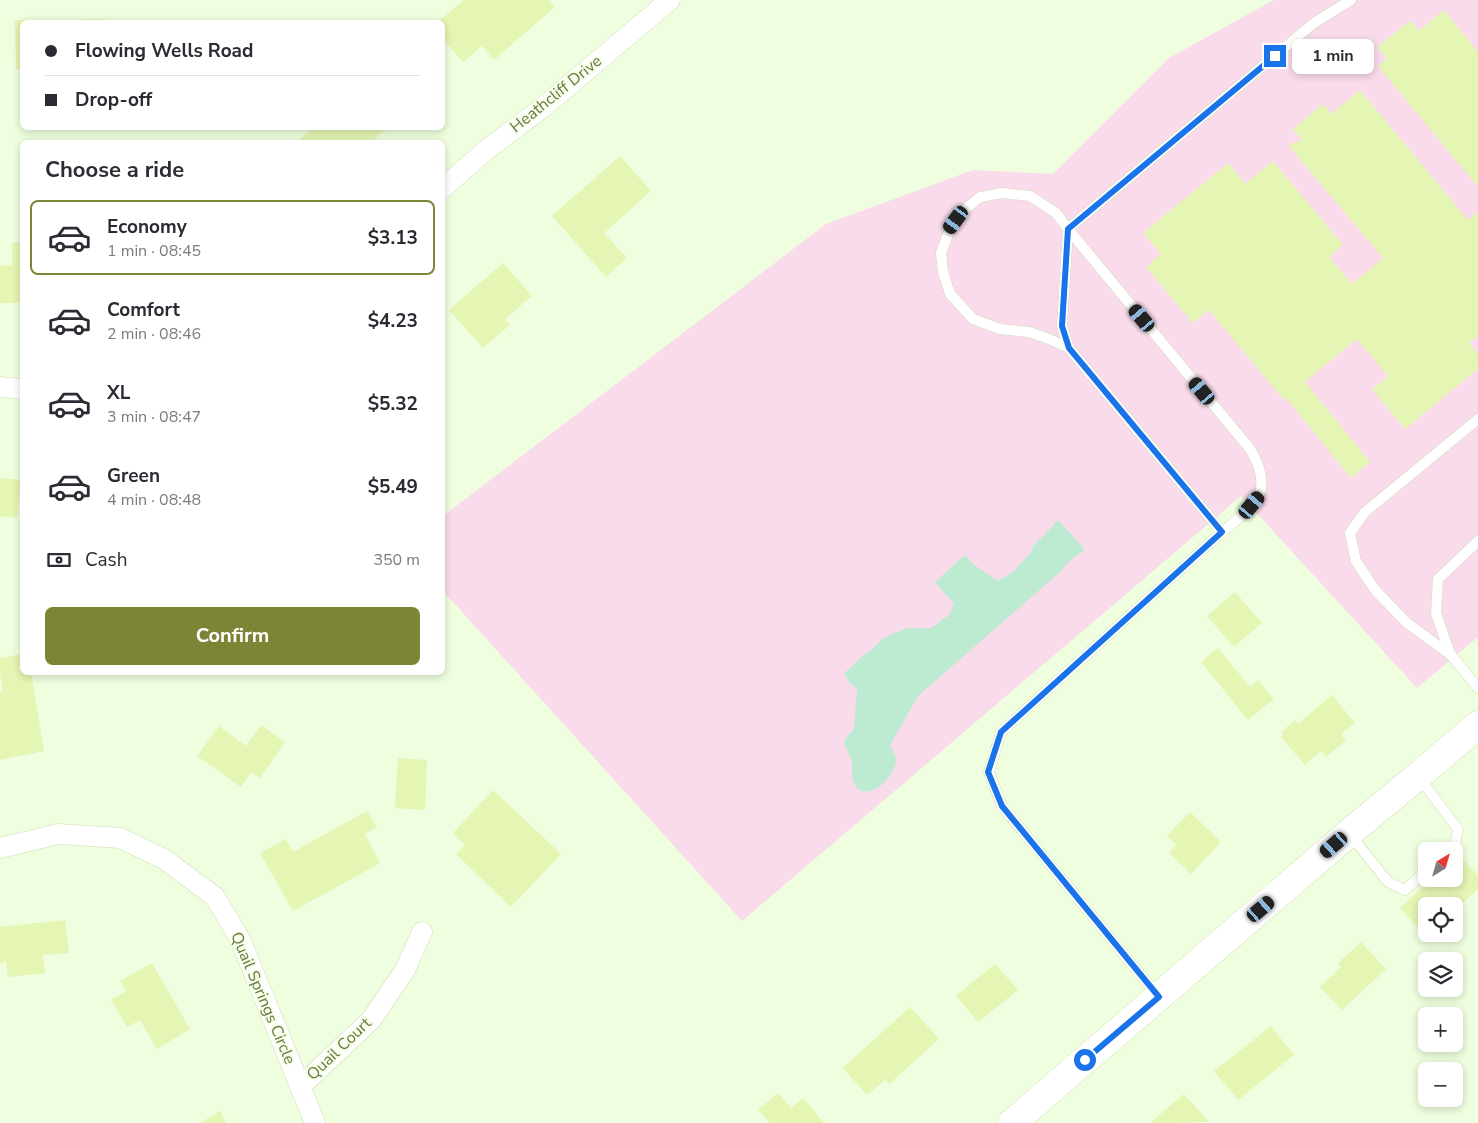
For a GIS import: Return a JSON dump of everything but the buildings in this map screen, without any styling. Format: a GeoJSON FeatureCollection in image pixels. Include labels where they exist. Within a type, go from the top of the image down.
{"type":"FeatureCollection","features":[{"type":"Feature","properties":{"kind":"main road"},"geometry":{"type":"LineString","coordinates":[[1012,1123],[1349,833],[1478,725]]}},
{"type":"Feature","properties":{"kind":"street","name":"Heathcliff Drive"},"geometry":{"type":"LineString","coordinates":[[445,186],[486,150],[542,108],[670,0]]}},
{"type":"Feature","properties":{"kind":"street"},"geometry":{"type":"LineString","coordinates":[[0,387],[20,389]]}},
{"type":"Feature","properties":{"kind":"street","name":"Quail Springs Circle"},"geometry":{"type":"LineString","coordinates":[[0,848],[58,834],[120,838],[164,859],[215,897],[240,939],[315,1123]]}},
{"type":"Feature","properties":{"kind":"street","name":"Quail Court"},"geometry":{"type":"LineString","coordinates":[[300,1086],[371,1020],[405,970],[422,932]]}},
{"type":"Feature","properties":{"kind":"lane"},"geometry":{"type":"LineString","coordinates":[[1222,532],[1069,348],[1062,326],[1068,229],[1314,23],[1351,0]]}},
{"type":"Feature","properties":{"kind":"lane"},"geometry":{"type":"LineString","coordinates":[[1069,348],[1029,332],[1000,329],[973,319],[950,294],[943,272],[941,253],[950,229],[963,210],[980,197],[1002,193],[1030,196],[1056,213],[1258,461],[1262,479],[1258,497],[1246,512],[1001,732],[988,772],[1002,806],[1159,997]]}},
{"type":"Feature","properties":{"kind":"lane"},"geometry":{"type":"LineString","coordinates":[[1478,418],[1365,512],[1350,533],[1356,560],[1375,590],[1407,623],[1451,655],[1478,688]]}},
{"type":"Feature","properties":{"kind":"lane"},"geometry":{"type":"LineString","coordinates":[[1451,655],[1436,614],[1438,579],[1478,540]]}},
{"type":"Feature","properties":{"kind":"lane"},"geometry":{"type":"LineString","coordinates":[[1418,776],[1458,829],[1456,842]]}},
{"type":"Feature","properties":{"kind":"lane"},"geometry":{"type":"LineString","coordinates":[[1349,833],[1388,882],[1405,890],[1418,878]]}},
{"type":"Feature","properties":{"kind":"shaded area"},"geometry":{"type":"Polygon","coordinates":[[[1274,0],[1478,0],[1478,637],[1417,688],[1241,496],[742,921],[445,593],[445,514],[826,224],[973,170],[1053,174],[1169,58],[1274,0]]]}},
{"type":"Feature","properties":{"kind":"green space"},"geometry":{"type":"Polygon","coordinates":[[[1056,521],[1060,522],[1084,550],[918,696],[890,745],[896,759],[891,774],[886,781],[872,791],[858,789],[853,781],[852,762],[844,741],[854,728],[857,689],[849,682],[844,673],[884,638],[907,628],[931,628],[950,614],[954,604],[935,582],[965,555],[973,564],[998,581],[1014,571],[1033,550],[1031,548],[1056,521]]]}},
{"type":"Feature","properties":{"kind":"route"},"geometry":{"type":"LineString","coordinates":[[1085,1060],[1159,997],[1002,806],[988,772],[1001,732],[1222,532],[1069,348],[1062,326],[1068,229],[1275,56]]}}]}
